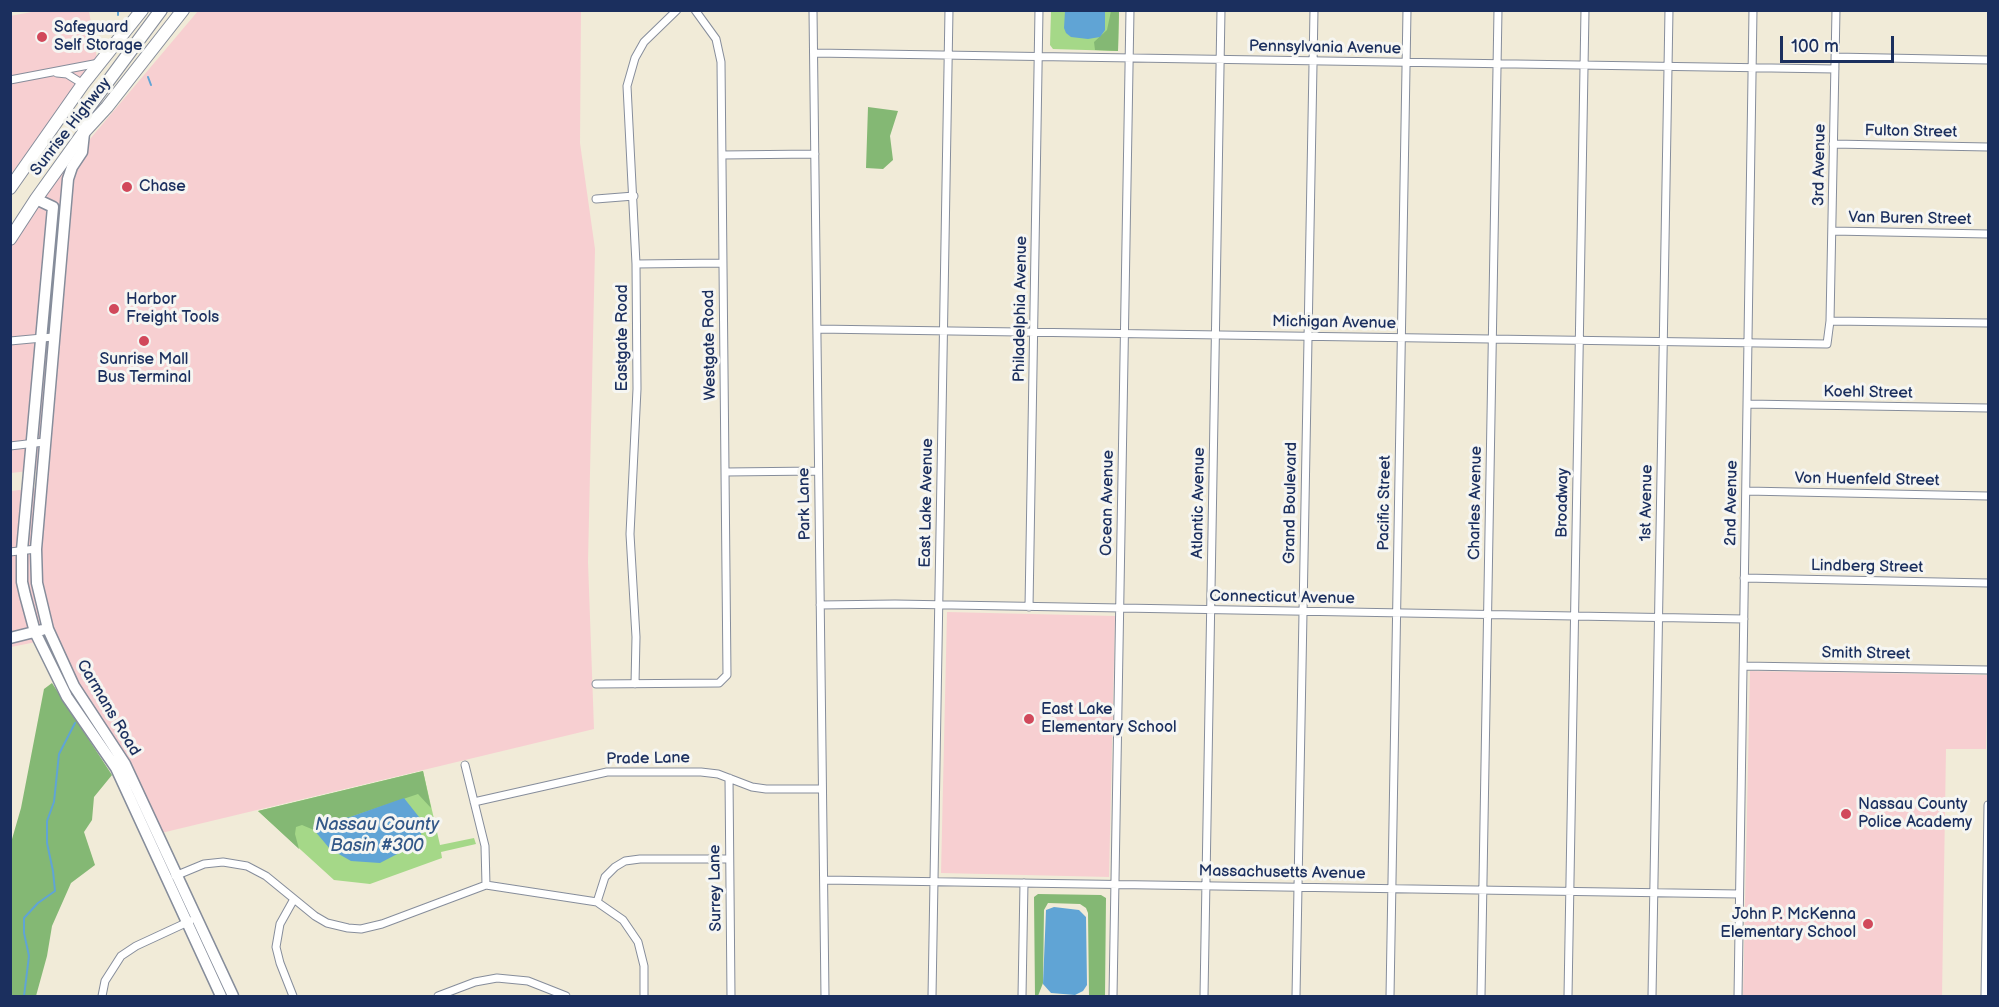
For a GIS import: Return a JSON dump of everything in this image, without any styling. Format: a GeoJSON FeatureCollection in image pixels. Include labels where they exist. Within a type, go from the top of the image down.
{"type":"FeatureCollection","features":[{"type":"Feature","properties":{"kind":"highway","name":"Sunrise Highway"},"geometry":{"type":"LineString","coordinates":[[10,188],[83,84],[142,10]]}},
{"type":"Feature","properties":{"kind":"highway"},"geometry":{"type":"LineString","coordinates":[[84,132],[83,123],[86,111],[161,10]]}},
{"type":"Feature","properties":{"kind":"highway","name":"Sunrise Highway"},"geometry":{"type":"LineString","coordinates":[[10,239],[84,132],[107,107],[183,10]]}},
{"type":"Feature","properties":{"kind":"street","name":"Eastgate Road"},"geometry":{"type":"LineString","coordinates":[[635,684],[636,637],[630,534],[637,389],[636,264],[627,101],[629,74],[635,58],[644,42],[677,10]]}},
{"type":"Feature","properties":{"kind":"street","name":"Westgate Road"},"geometry":{"type":"LineString","coordinates":[[635,684],[719,683],[727,675],[721,62],[719,47],[710,28],[695,10]]}},
{"type":"Feature","properties":{"kind":"street","name":"Park Lane"},"geometry":{"type":"LineString","coordinates":[[813,10],[825,996]]}},
{"type":"Feature","properties":{"kind":"street","name":"East Lake Avenue"},"geometry":{"type":"LineString","coordinates":[[932,996],[949,10]]}},
{"type":"Feature","properties":{"kind":"street","name":"Philadelphia Avenue"},"geometry":{"type":"LineString","coordinates":[[1029,607],[1039,10]]}},
{"type":"Feature","properties":{"kind":"street","name":"Ocean Avenue"},"geometry":{"type":"LineString","coordinates":[[1113,996],[1130,10]]}},
{"type":"Feature","properties":{"kind":"street","name":"Atlantic Avenue"},"geometry":{"type":"LineString","coordinates":[[1204,996],[1221,10]]}},
{"type":"Feature","properties":{"kind":"street","name":"Grand Boulevard"},"geometry":{"type":"LineString","coordinates":[[1296,996],[1314,10]]}},
{"type":"Feature","properties":{"kind":"street","name":"Pacific Street"},"geometry":{"type":"LineString","coordinates":[[1390,996],[1407,10]]}},
{"type":"Feature","properties":{"kind":"street","name":"Charles Avenue"},"geometry":{"type":"LineString","coordinates":[[1481,996],[1498,10]]}},
{"type":"Feature","properties":{"kind":"street","name":"Broadway"},"geometry":{"type":"LineString","coordinates":[[1568,996],[1585,10]]}},
{"type":"Feature","properties":{"kind":"street","name":"1st Avenue"},"geometry":{"type":"LineString","coordinates":[[1652,996],[1669,10]]}},
{"type":"Feature","properties":{"kind":"street","name":"2nd Avenue"},"geometry":{"type":"LineString","coordinates":[[1738,996],[1753,10]]}},
{"type":"Feature","properties":{"kind":"street","name":"3rd Avenue"},"geometry":{"type":"LineString","coordinates":[[1830,321],[1836,10]]}},
{"type":"Feature","properties":{"kind":"street","name":"Pennsylvania Avenue"},"geometry":{"type":"LineString","coordinates":[[814,53],[1835,69]]}},
{"type":"Feature","properties":{"kind":"street"},"geometry":{"type":"LineString","coordinates":[[1835,57],[1989,60]]}},
{"type":"Feature","properties":{"kind":"street"},"geometry":{"type":"LineString","coordinates":[[10,80],[99,63]]}},
{"type":"Feature","properties":{"kind":"street"},"geometry":{"type":"LineString","coordinates":[[48,72],[67,74],[83,84]]}},
{"type":"Feature","properties":{"kind":"street","name":"Carmans Road"},"geometry":{"type":"LineString","coordinates":[[84,132],[82,152],[72,167],[68,179],[53,337],[22,550],[22,582],[35,632],[67,697],[116,768],[233,996]]}},
{"type":"Feature","properties":{"kind":"street","name":"Fulton Street"},"geometry":{"type":"LineString","coordinates":[[1833,144],[1989,147]]}},
{"type":"Feature","properties":{"kind":"street"},"geometry":{"type":"LineString","coordinates":[[722,155],[815,154]]}},
{"type":"Feature","properties":{"kind":"street"},"geometry":{"type":"LineString","coordinates":[[596,199],[634,196]]}},
{"type":"Feature","properties":{"kind":"street","name":"Carmans Road"},"geometry":{"type":"LineString","coordinates":[[36,199],[53,207],[40,338],[37,583],[48,629],[74,686],[125,764],[172,877]]}},
{"type":"Feature","properties":{"kind":"street","name":"Van Buren Street"},"geometry":{"type":"LineString","coordinates":[[1832,231],[1989,234]]}},
{"type":"Feature","properties":{"kind":"street"},"geometry":{"type":"LineString","coordinates":[[636,264],[723,262]]}},
{"type":"Feature","properties":{"kind":"street"},"geometry":{"type":"LineString","coordinates":[[1830,321],[1989,323]]}},
{"type":"Feature","properties":{"kind":"street","name":"Michigan Avenue"},"geometry":{"type":"LineString","coordinates":[[817,329],[1827,344],[1830,321]]}},
{"type":"Feature","properties":{"kind":"street"},"geometry":{"type":"LineString","coordinates":[[10,341],[53,337]]}},
{"type":"Feature","properties":{"kind":"street","name":"Koehl Street"},"geometry":{"type":"LineString","coordinates":[[1747,404],[1989,408]]}},
{"type":"Feature","properties":{"kind":"street"},"geometry":{"type":"LineString","coordinates":[[10,446],[38,443]]}},
{"type":"Feature","properties":{"kind":"street"},"geometry":{"type":"LineString","coordinates":[[726,472],[819,471]]}},
{"type":"Feature","properties":{"kind":"street","name":"Von Huenfeld Street"},"geometry":{"type":"LineString","coordinates":[[1746,491],[1989,496]]}},
{"type":"Feature","properties":{"kind":"street"},"geometry":{"type":"LineString","coordinates":[[10,552],[36,549]]}},
{"type":"Feature","properties":{"kind":"street","name":"Lindberg Street"},"geometry":{"type":"LineString","coordinates":[[1744,578],[1989,583]]}},
{"type":"Feature","properties":{"kind":"street","name":"Connecticut Avenue"},"geometry":{"type":"LineString","coordinates":[[820,605],[1744,619]]}},
{"type":"Feature","properties":{"kind":"street"},"geometry":{"type":"LineString","coordinates":[[10,638],[48,629]]}},
{"type":"Feature","properties":{"kind":"street","name":"Smith Street"},"geometry":{"type":"LineString","coordinates":[[1743,666],[1989,670]]}},
{"type":"Feature","properties":{"kind":"street"},"geometry":{"type":"LineString","coordinates":[[596,684],[635,684]]}},
{"type":"Feature","properties":{"kind":"street"},"geometry":{"type":"LineString","coordinates":[[465,765],[485,846],[486,885]]}},
{"type":"Feature","properties":{"kind":"street","name":"Prade Lane"},"geometry":{"type":"LineString","coordinates":[[474,802],[607,772],[701,772],[718,774],[766,789],[822,789]]}},
{"type":"Feature","properties":{"kind":"street","name":"Surrey Lane"},"geometry":{"type":"LineString","coordinates":[[729,778],[731,996]]}},
{"type":"Feature","properties":{"kind":"street"},"geometry":{"type":"LineString","coordinates":[[1985,996],[1989,805]]}},
{"type":"Feature","properties":{"kind":"street"},"geometry":{"type":"LineString","coordinates":[[597,902],[605,877],[625,861],[729,859]]}},
{"type":"Feature","properties":{"kind":"street"},"geometry":{"type":"LineString","coordinates":[[172,877],[204,864],[224,862],[239,864],[266,876],[306,910],[327,923],[361,929],[382,924],[486,885],[597,902],[623,920],[638,942],[644,966],[644,996]]}},
{"type":"Feature","properties":{"kind":"street","name":"Massachusetts Avenue"},"geometry":{"type":"LineString","coordinates":[[824,880],[1739,894]]}},
{"type":"Feature","properties":{"kind":"street"},"geometry":{"type":"LineString","coordinates":[[1022,996],[1024,883]]}},
{"type":"Feature","properties":{"kind":"street"},"geometry":{"type":"LineString","coordinates":[[293,996],[276,948],[280,924],[294,899]]}},
{"type":"Feature","properties":{"kind":"street"},"geometry":{"type":"LineString","coordinates":[[102,996],[105,981],[121,956],[136,946],[192,920]]}},
{"type":"Feature","properties":{"kind":"street","name":"Carmans Road"},"geometry":{"type":"LineString","coordinates":[[192,920],[221,996]]}},
{"type":"Feature","properties":{"kind":"street"},"geometry":{"type":"LineString","coordinates":[[438,996],[475,982],[497,978],[528,981],[555,994],[566,996]]}},
{"type":"Feature","properties":{"kind":"shaded area"},"geometry":{"type":"Polygon","coordinates":[[[37,11],[89,11],[97,59],[11,174],[10,16],[37,11]]]}},
{"type":"Feature","properties":{"kind":"shaded area"},"geometry":{"type":"Polygon","coordinates":[[[198,11],[581,11],[580,143],[595,249],[588,562],[594,729],[153,835],[46,640],[11,647],[11,491],[36,488],[38,470],[11,473],[10,245],[41,197],[198,11]]]}},
{"type":"Feature","properties":{"kind":"shaded area","name":"East Lake Elementary School"},"geometry":{"type":"Polygon","coordinates":[[[947,612],[1115,616],[1109,877],[941,873],[947,612]]]}},
{"type":"Feature","properties":{"kind":"shaded area","name":"Nassau County Police Academy"},"geometry":{"type":"Polygon","coordinates":[[[1750,671],[1988,675],[1986,749],[1946,749],[1942,996],[1743,996],[1750,671]]]}},
{"type":"Feature","properties":{"kind":"green space"},"geometry":{"type":"Polygon","coordinates":[[[1051,11],[1119,11],[1118,51],[1053,49],[1050,45],[1051,11]]]}},
{"type":"Feature","properties":{"kind":"green space"},"geometry":{"type":"Polygon","coordinates":[[[1111,11],[1119,11],[1118,51],[1095,50],[1094,42],[1107,30],[1111,11]]]}},
{"type":"Feature","properties":{"kind":"green space"},"geometry":{"type":"Polygon","coordinates":[[[868,107],[898,111],[890,136],[893,160],[883,169],[866,168],[868,107]]]}},
{"type":"Feature","properties":{"kind":"green space"},"geometry":{"type":"Polygon","coordinates":[[[52,683],[112,775],[94,797],[92,820],[84,832],[95,865],[71,883],[52,926],[47,956],[36,996],[11,996],[10,846],[21,808],[44,689],[52,683]]]}},
{"type":"Feature","properties":{"kind":"green space"},"geometry":{"type":"Polygon","coordinates":[[[423,771],[440,845],[474,838],[476,844],[441,852],[442,858],[370,884],[334,880],[258,811],[423,771]]]}},
{"type":"Feature","properties":{"kind":"green space"},"geometry":{"type":"Polygon","coordinates":[[[423,771],[431,808],[418,794],[350,817],[328,821],[314,830],[302,825],[296,827],[295,834],[299,849],[258,811],[423,771]]]}},
{"type":"Feature","properties":{"kind":"green space"},"geometry":{"type":"Polygon","coordinates":[[[1038,894],[1101,895],[1106,898],[1105,996],[1089,996],[1088,913],[1086,908],[1080,904],[1048,903],[1044,910],[1043,983],[1038,996],[1035,996],[1034,897],[1038,894]]]}},
{"type":"Feature","properties":{"kind":"water"},"geometry":{"type":"Polygon","coordinates":[[[1065,11],[1105,11],[1105,30],[1100,37],[1088,39],[1071,37],[1064,28],[1065,11]]]}},
{"type":"Feature","properties":{"kind":"water","name":"Nassau County Basin #300"},"geometry":{"type":"Polygon","coordinates":[[[404,798],[419,817],[422,841],[380,863],[351,861],[330,849],[314,830],[328,821],[350,817],[404,798]]]}},
{"type":"Feature","properties":{"kind":"water"},"geometry":{"type":"Polygon","coordinates":[[[1054,907],[1079,910],[1086,917],[1087,985],[1083,991],[1075,995],[1051,993],[1043,984],[1046,910],[1054,907]]]}},
{"type":"Feature","properties":{"kind":"waterway"},"geometry":{"type":"LineString","coordinates":[[118,10],[118,15]]}},
{"type":"Feature","properties":{"kind":"waterway"},"geometry":{"type":"LineString","coordinates":[[148,77],[151,85]]}},
{"type":"Feature","properties":{"kind":"waterway"},"geometry":{"type":"LineString","coordinates":[[24,996],[29,956],[24,933],[24,918],[38,903],[55,891],[47,843],[47,821],[54,802],[59,754],[75,723]]}},
{"type":"Feature","properties":{"kind":"place","name":"Safeguard Self Storage"},"geometry":{"type":"Point","coordinates":[42,37]}},
{"type":"Feature","properties":{"kind":"place","name":"Chase"},"geometry":{"type":"Point","coordinates":[127,187]}},
{"type":"Feature","properties":{"kind":"place","name":"Harbor Freight Tools"},"geometry":{"type":"Point","coordinates":[114,309]}},
{"type":"Feature","properties":{"kind":"place","name":"Sunrise Mall Bus Terminal"},"geometry":{"type":"Point","coordinates":[144,341]}},
{"type":"Feature","properties":{"kind":"place","name":"East Lake Elementary School"},"geometry":{"type":"Point","coordinates":[1029,719]}},
{"type":"Feature","properties":{"kind":"place","name":"Nassau County Police Academy"},"geometry":{"type":"Point","coordinates":[1846,814]}},
{"type":"Feature","properties":{"kind":"place","name":"John P. McKenna Elementary School"},"geometry":{"type":"Point","coordinates":[1868,924]}}]}
